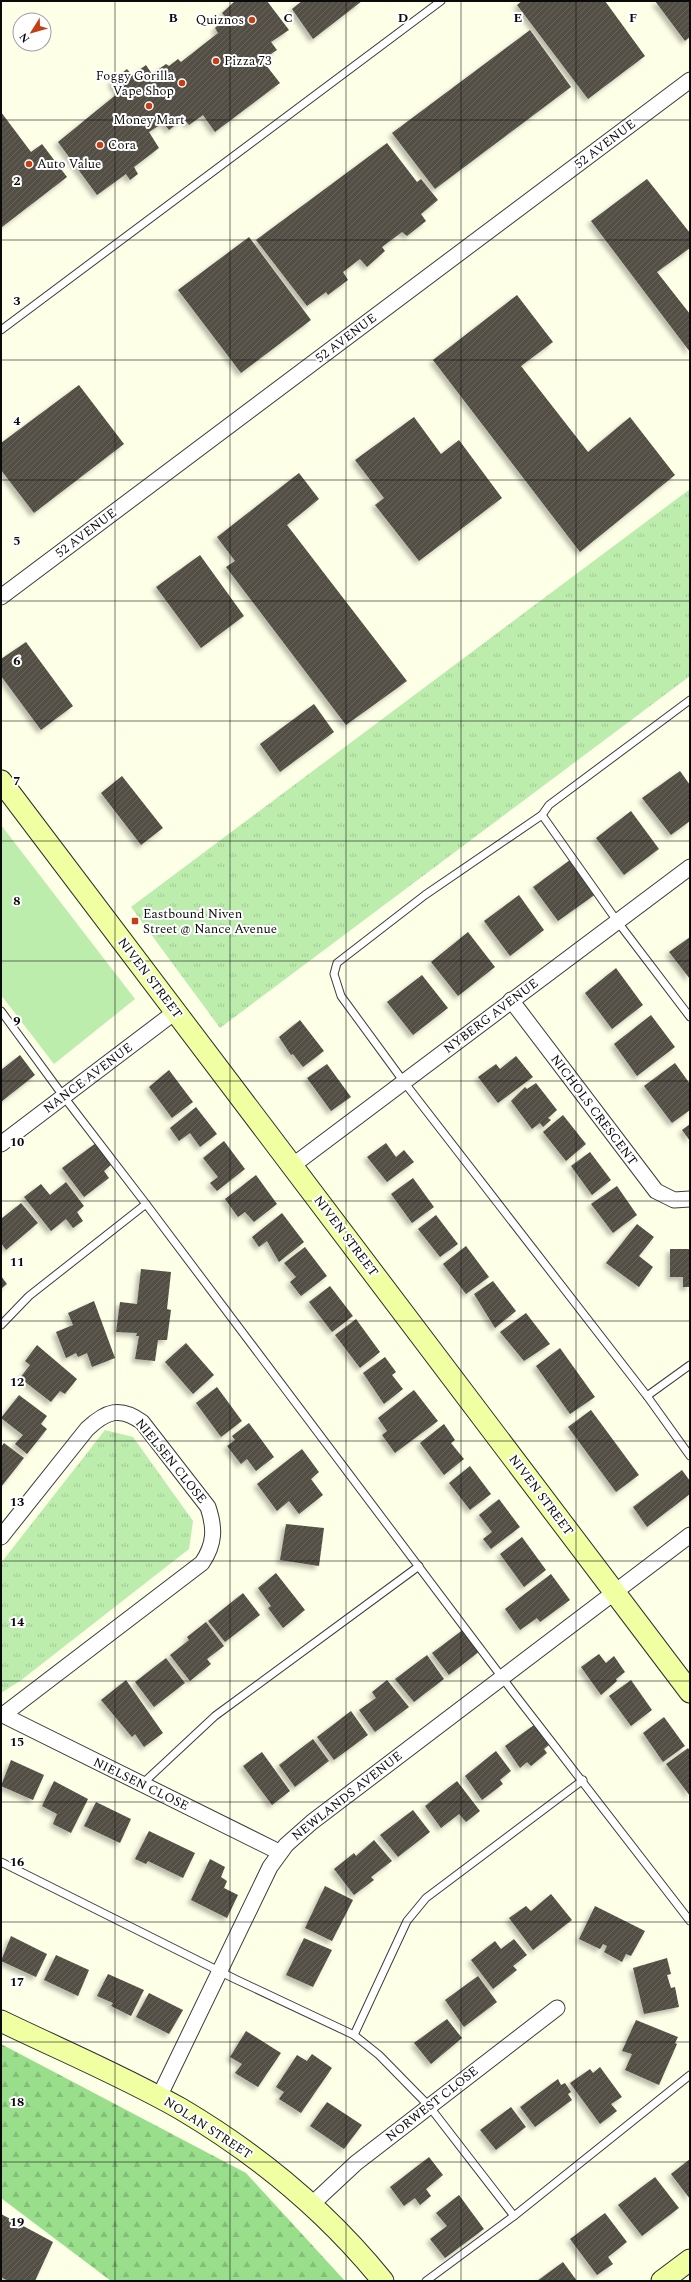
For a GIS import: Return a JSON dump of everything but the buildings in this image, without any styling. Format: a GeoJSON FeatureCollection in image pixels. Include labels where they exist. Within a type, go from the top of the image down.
{"type":"FeatureCollection","features":[{"type":"Feature","properties":{"kind":"street","name":"52 AVENUE"},"geometry":{"type":"LineString","coordinates":[[1,597],[690,80]]}},
{"type":"Feature","properties":{"kind":"street","name":"NIVEN STREET"},"geometry":{"type":"LineString","coordinates":[[1,781],[690,1692]]}},
{"type":"Feature","properties":{"kind":"street","name":"NYBERG AVENUE"},"geometry":{"type":"LineString","coordinates":[[292,1166],[690,867]]}},
{"type":"Feature","properties":{"kind":"street","name":"NICHOLS CRESCENT"},"geometry":{"type":"LineString","coordinates":[[511,1000],[656,1191],[674,1200],[690,1199]]}},
{"type":"Feature","properties":{"kind":"street","name":"NANCE AVENUE"},"geometry":{"type":"LineString","coordinates":[[1,1144],[175,1012]]}},
{"type":"Feature","properties":{"kind":"street","name":"NIELSEN CLOSE"},"geometry":{"type":"LineString","coordinates":[[1,1537],[87,1429],[104,1416],[115,1412],[132,1415],[142,1422],[208,1507],[213,1522],[214,1537],[210,1551],[202,1563],[2,1715],[279,1852]]}},
{"type":"Feature","properties":{"kind":"street","name":"NEWLANDS AVENUE"},"geometry":{"type":"LineString","coordinates":[[159,2097],[221,1972],[270,1867],[279,1852],[312,1822],[690,1535]]}},
{"type":"Feature","properties":{"kind":"street","name":"NORWEST CLOSE"},"geometry":{"type":"LineString","coordinates":[[311,2205],[356,2163],[557,2008]]}},
{"type":"Feature","properties":{"kind":"street","name":"NOLAN STREET"},"geometry":{"type":"LineString","coordinates":[[1,2021],[159,2097],[242,2149],[284,2181],[311,2205],[365,2260],[383,2281]]}},
{"type":"Feature","properties":{"kind":"street"},"geometry":{"type":"LineString","coordinates":[[662,2281],[690,2260]]}},
{"type":"Feature","properties":{"kind":"lane"},"geometry":{"type":"LineString","coordinates":[[1,330],[441,1]]}},
{"type":"Feature","properties":{"kind":"lane"},"geometry":{"type":"LineString","coordinates":[[690,700],[549,805],[542,815],[425,895],[337,963],[334,974],[341,996],[404,1082],[647,1396],[690,1456]]}},
{"type":"Feature","properties":{"kind":"lane"},"geometry":{"type":"LineString","coordinates":[[542,815],[617,921],[690,1017]]}},
{"type":"Feature","properties":{"kind":"lane"},"geometry":{"type":"LineString","coordinates":[[1,1011],[64,1097],[502,1678],[583,1780],[690,1921]]}},
{"type":"Feature","properties":{"kind":"lane"},"geometry":{"type":"LineString","coordinates":[[1,1325],[29,1296],[146,1204]]}},
{"type":"Feature","properties":{"kind":"lane"},"geometry":{"type":"LineString","coordinates":[[647,1396],[690,1365]]}},
{"type":"Feature","properties":{"kind":"lane"},"geometry":{"type":"LineString","coordinates":[[141,1785],[215,1716],[418,1566]]}},
{"type":"Feature","properties":{"kind":"lane"},"geometry":{"type":"LineString","coordinates":[[354,2035],[407,1921],[426,1898],[583,1780]]}},
{"type":"Feature","properties":{"kind":"lane"},"geometry":{"type":"LineString","coordinates":[[1,1862],[221,1972],[354,2035],[379,2055],[428,2106],[514,2216]]}},
{"type":"Feature","properties":{"kind":"lane"},"geometry":{"type":"LineString","coordinates":[[426,2281],[514,2216],[690,2075]]}},
{"type":"Feature","properties":{"kind":"green space"},"geometry":{"type":"Polygon","coordinates":[[[690,489],[690,676],[220,1028],[131,907],[690,489]]]}},
{"type":"Feature","properties":{"kind":"green space"},"geometry":{"type":"Polygon","coordinates":[[[1,825],[135,999],[54,1064],[1,995],[1,825]]]}},
{"type":"Feature","properties":{"kind":"green space"},"geometry":{"type":"Polygon","coordinates":[[[105,1430],[133,1437],[193,1521],[189,1549],[20,1681],[1,1693],[1,1563],[105,1430]]]}},
{"type":"Feature","properties":{"kind":"green space"},"geometry":{"type":"Polygon","coordinates":[[[1,2044],[246,2173],[345,2281],[111,2281],[1,2198],[1,2044]]]}},
{"type":"Feature","properties":{"kind":"place","name":"Quiznos"},"geometry":{"type":"Point","coordinates":[252,20]}},
{"type":"Feature","properties":{"kind":"place","name":"Pizza 73"},"geometry":{"type":"Point","coordinates":[216,61]}},
{"type":"Feature","properties":{"kind":"place","name":"Foggy Gorilla Vape Shop"},"geometry":{"type":"Point","coordinates":[182,83]}},
{"type":"Feature","properties":{"kind":"place","name":"Money Mart"},"geometry":{"type":"Point","coordinates":[149,106]}},
{"type":"Feature","properties":{"kind":"place","name":"Cora"},"geometry":{"type":"Point","coordinates":[100,145]}},
{"type":"Feature","properties":{"kind":"place","name":"Auto Value"},"geometry":{"type":"Point","coordinates":[29,164]}},
{"type":"Feature","properties":{"kind":"place","name":"Eastbound Niven Street @ Nance Avenue"},"geometry":{"type":"Point","coordinates":[135,921]}}]}
